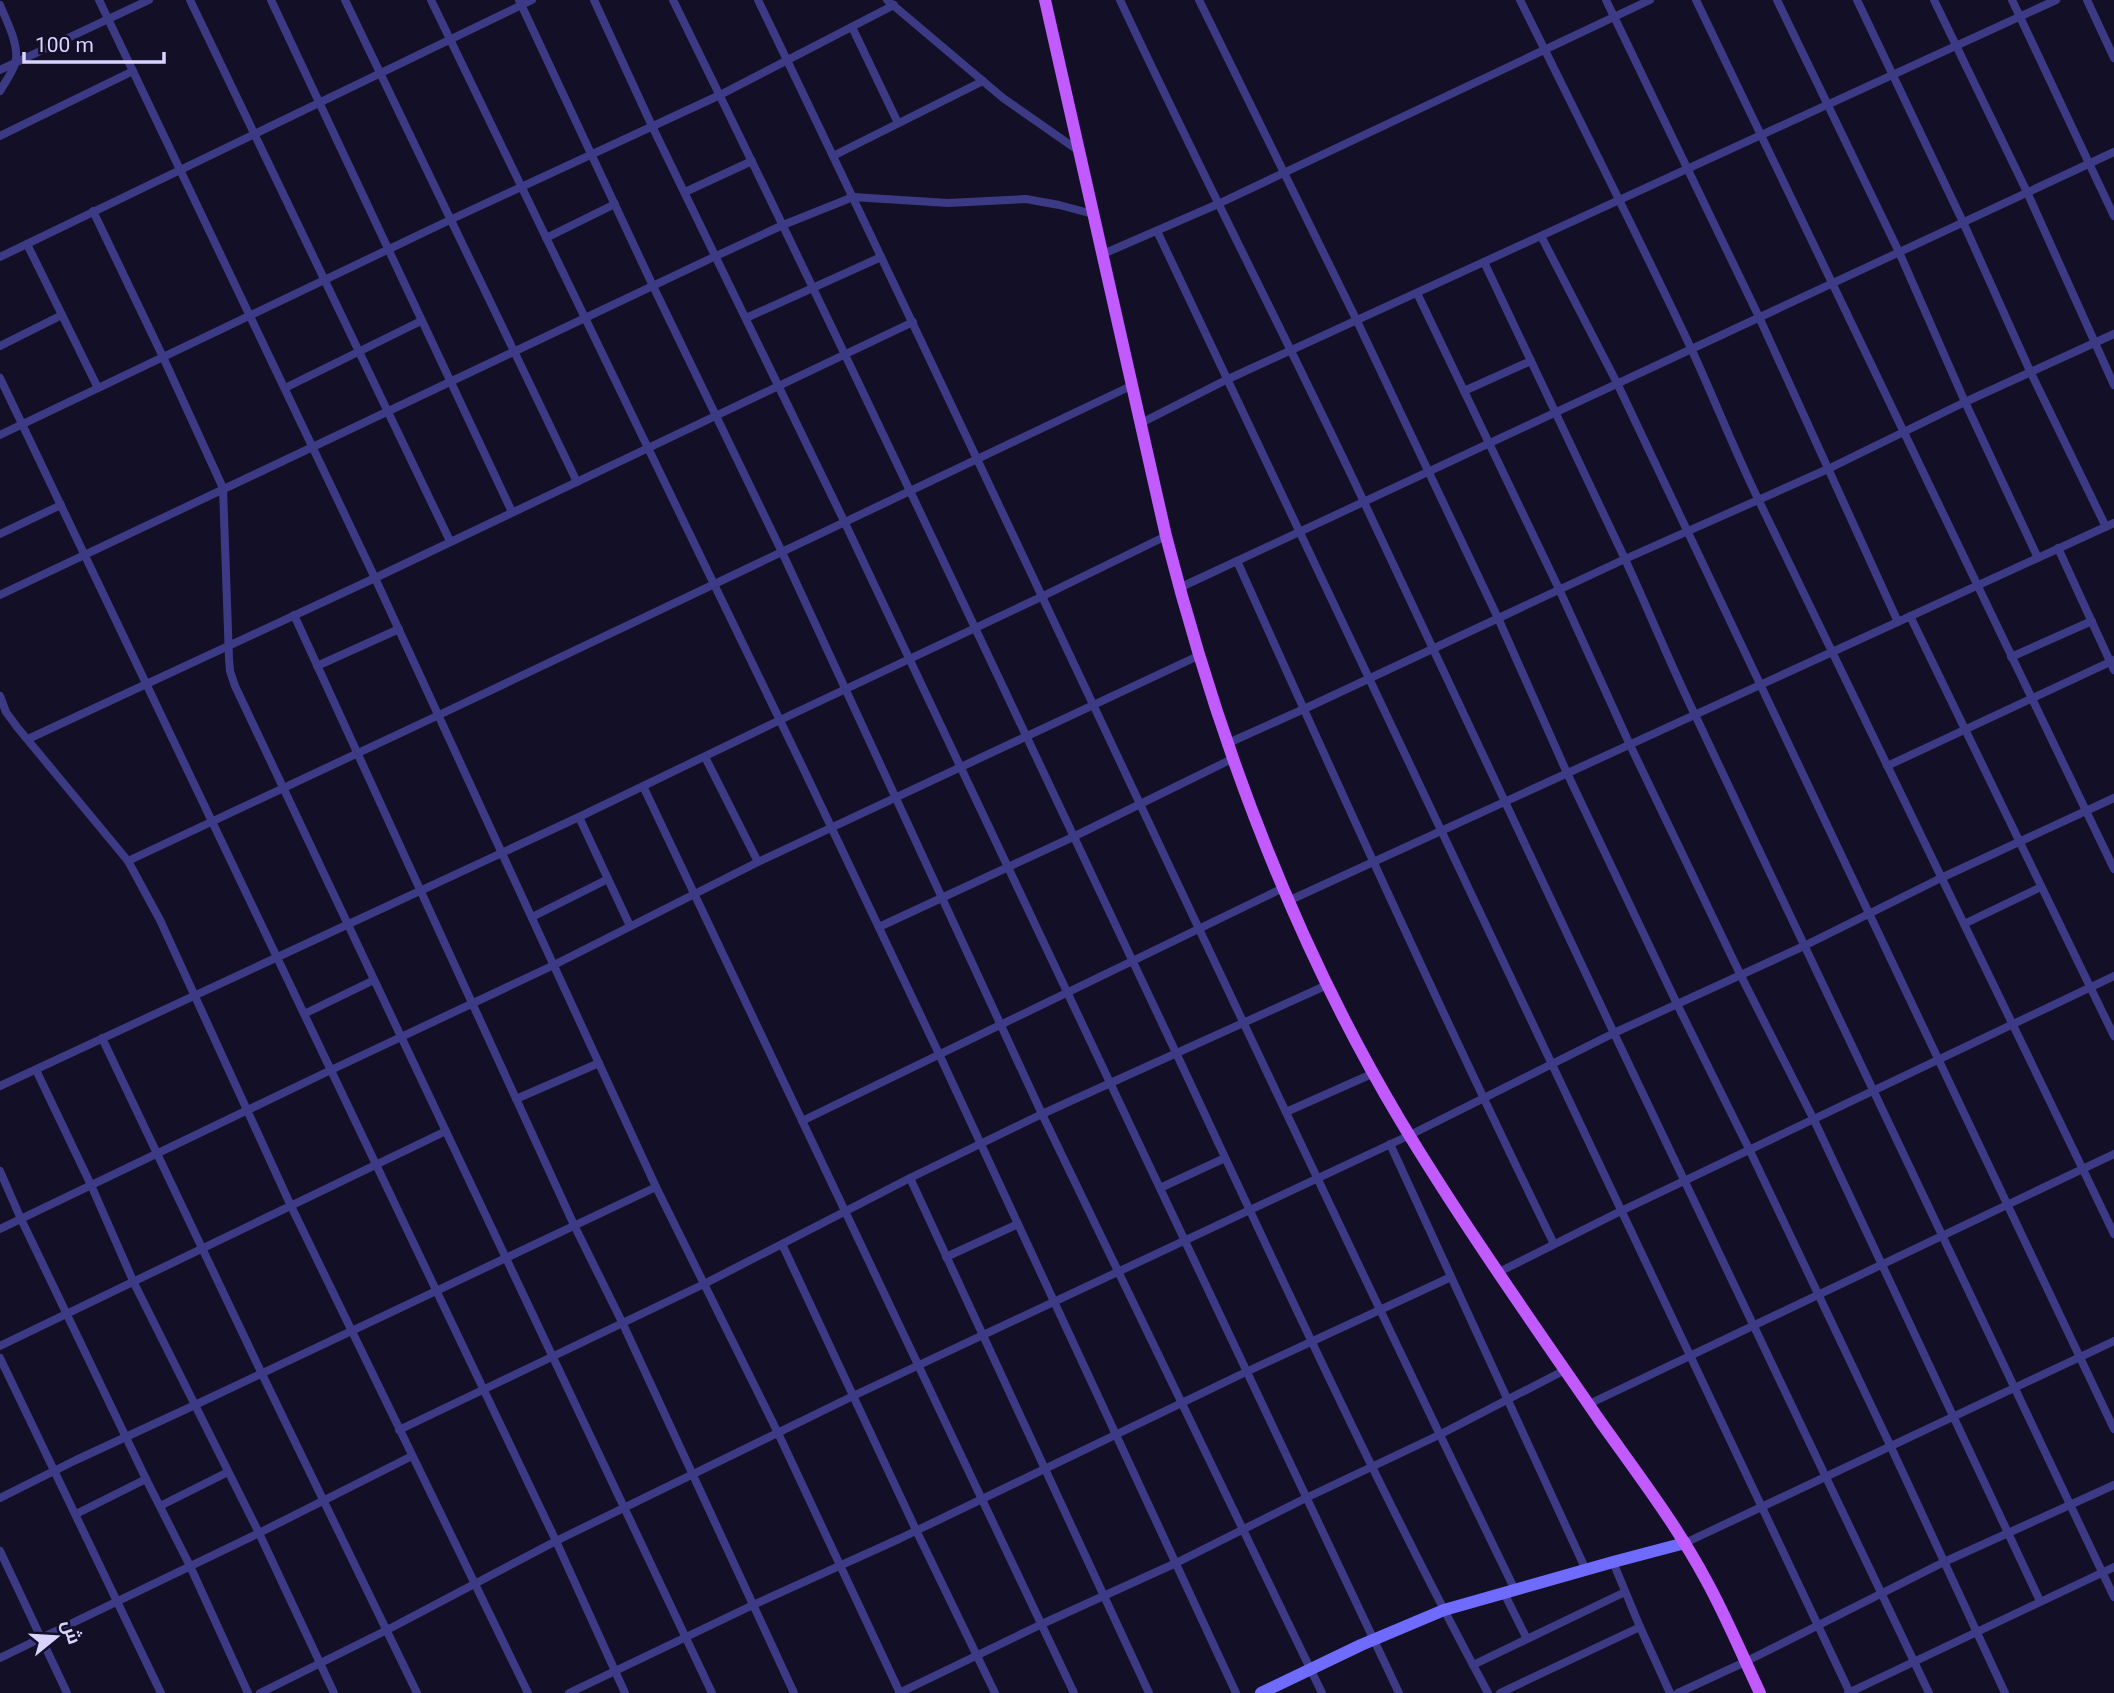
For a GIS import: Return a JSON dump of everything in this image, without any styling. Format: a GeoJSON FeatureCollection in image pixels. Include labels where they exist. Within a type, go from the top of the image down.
{"type":"FeatureCollection","features":[{"type":"Feature","properties":{"kind":"main road"},"geometry":{"type":"LineString","coordinates":[[1045,0],[1166,536],[1198,656],[1232,759],[1286,895],[1327,985],[1410,1135],[1565,1370],[1685,1543],[1707,1581],[1760,1693]]}},
{"type":"Feature","properties":{"kind":"street"},"geometry":{"type":"LineString","coordinates":[[99,0],[400,629],[656,1187],[778,1433],[900,1693],[1373,1468],[1565,1370]]}},
{"type":"Feature","properties":{"kind":"street"},"geometry":{"type":"LineString","coordinates":[[0,70],[149,0]]}},
{"type":"Feature","properties":{"kind":"street"},"geometry":{"type":"LineString","coordinates":[[190,0],[450,541]]}},
{"type":"Feature","properties":{"kind":"street"},"geometry":{"type":"LineString","coordinates":[[271,0],[512,512]]}},
{"type":"Feature","properties":{"kind":"street"},"geometry":{"type":"LineString","coordinates":[[345,0],[577,482]]}},
{"type":"Feature","properties":{"kind":"street"},"geometry":{"type":"LineString","coordinates":[[431,0],[832,828],[1236,1693]]}},
{"type":"Feature","properties":{"kind":"street"},"geometry":{"type":"LineString","coordinates":[[0,257],[450,41],[520,3],[532,0]]}},
{"type":"Feature","properties":{"kind":"street"},"geometry":{"type":"LineString","coordinates":[[594,0],[1399,1693]]}},
{"type":"Feature","properties":{"kind":"street"},"geometry":{"type":"LineString","coordinates":[[673,0],[976,628],[1312,1343],[1444,1611],[1488,1693]]}},
{"type":"Feature","properties":{"kind":"street"},"geometry":{"type":"LineString","coordinates":[[758,0],[1440,1435],[1509,1591],[1527,1639]]}},
{"type":"Feature","properties":{"kind":"street"},"geometry":{"type":"LineString","coordinates":[[1120,0],[1292,350],[1929,1693]]}},
{"type":"Feature","properties":{"kind":"street"},"geometry":{"type":"LineString","coordinates":[[1199,0],[1499,618],[1567,773],[1819,1295],[2005,1693]]}},
{"type":"Feature","properties":{"kind":"street"},"geometry":{"type":"LineString","coordinates":[[1520,0],[1691,349],[1759,500],[2114,1234]]}},
{"type":"Feature","properties":{"kind":"street"},"geometry":{"type":"LineString","coordinates":[[1606,0],[1759,317],[1898,622]]}},
{"type":"Feature","properties":{"kind":"street"},"geometry":{"type":"LineString","coordinates":[[1102,254],[1218,204],[1650,0]]}},
{"type":"Feature","properties":{"kind":"street"},"geometry":{"type":"LineString","coordinates":[[1696,0],[2114,869]]}},
{"type":"Feature","properties":{"kind":"street"},"geometry":{"type":"LineString","coordinates":[[1777,0],[1899,252],[2038,558]]}},
{"type":"Feature","properties":{"kind":"street"},"geometry":{"type":"LineString","coordinates":[[802,1121],[1200,928],[1372,862],[2110,525],[2030,371],[1857,0]]}},
{"type":"Feature","properties":{"kind":"street"},"geometry":{"type":"LineString","coordinates":[[1934,0],[2027,192],[2114,385]]}},
{"type":"Feature","properties":{"kind":"street"},"geometry":{"type":"LineString","coordinates":[[2012,0],[2114,216]]}},
{"type":"Feature","properties":{"kind":"street"},"geometry":{"type":"LineString","coordinates":[[1141,424],[1226,380],[2056,0]]}},
{"type":"Feature","properties":{"kind":"street"},"geometry":{"type":"LineString","coordinates":[[2087,0],[2114,58]]}},
{"type":"Feature","properties":{"kind":"street"},"geometry":{"type":"LineString","coordinates":[[520,3],[782,552],[1042,1114],[1322,1693]]}},
{"type":"Feature","properties":{"kind":"street"},"geometry":{"type":"LineString","coordinates":[[0,435],[452,219],[720,95],[852,27],[891,3],[1003,98],[1079,151]]}},
{"type":"Feature","properties":{"kind":"street"},"geometry":{"type":"LineString","coordinates":[[0,5],[16,50],[16,63],[0,91]]}},
{"type":"Feature","properties":{"kind":"street"},"geometry":{"type":"LineString","coordinates":[[852,27],[898,123]]}},
{"type":"Feature","properties":{"kind":"street"},"geometry":{"type":"LineString","coordinates":[[0,136],[133,71]]}},
{"type":"Feature","properties":{"kind":"street"},"geometry":{"type":"LineString","coordinates":[[834,156],[984,81]]}},
{"type":"Feature","properties":{"kind":"street"},"geometry":{"type":"LineString","coordinates":[[1180,588],[2114,152]]}},
{"type":"Feature","properties":{"kind":"street"},"geometry":{"type":"LineString","coordinates":[[685,192],[752,162]]}},
{"type":"Feature","properties":{"kind":"street"},"geometry":{"type":"LineString","coordinates":[[0,595],[716,256],[853,197],[948,203],[1026,200],[1093,214]]}},
{"type":"Feature","properties":{"kind":"street"},"geometry":{"type":"LineString","coordinates":[[545,238],[615,204]]}},
{"type":"Feature","properties":{"kind":"street"},"geometry":{"type":"LineString","coordinates":[[93,211],[223,488],[230,671],[235,686],[712,1693]]}},
{"type":"Feature","properties":{"kind":"street"},"geometry":{"type":"LineString","coordinates":[[1157,231],[1849,1693],[2114,1567]]}},
{"type":"Feature","properties":{"kind":"street"},"geometry":{"type":"LineString","coordinates":[[1541,236],[1617,383],[2114,1429]]}},
{"type":"Feature","properties":{"kind":"street"},"geometry":{"type":"LineString","coordinates":[[27,244],[98,388]]}},
{"type":"Feature","properties":{"kind":"street"},"geometry":{"type":"LineString","coordinates":[[746,318],[881,257]]}},
{"type":"Feature","properties":{"kind":"street"},"geometry":{"type":"LineString","coordinates":[[1484,262],[1625,559],[1694,715],[1944,1234],[2114,1597]]}},
{"type":"Feature","properties":{"kind":"street"},"geometry":{"type":"LineString","coordinates":[[1417,293],[1559,589],[1630,745],[1741,976],[1814,1120],[2040,1601]]}},
{"type":"Feature","properties":{"kind":"street"},"geometry":{"type":"LineString","coordinates":[[0,346],[62,315]]}},
{"type":"Feature","properties":{"kind":"street"},"geometry":{"type":"LineString","coordinates":[[285,388],[421,321]]}},
{"type":"Feature","properties":{"kind":"street"},"geometry":{"type":"LineString","coordinates":[[28,739],[375,578],[913,322]]}},
{"type":"Feature","properties":{"kind":"street"},"geometry":{"type":"LineString","coordinates":[[1227,744],[1559,589],[1828,469],[2030,371],[2114,334]]}},
{"type":"Feature","properties":{"kind":"street"},"geometry":{"type":"LineString","coordinates":[[1464,391],[1531,361]]}},
{"type":"Feature","properties":{"kind":"street"},"geometry":{"type":"LineString","coordinates":[[0,380],[556,1541],[625,1693]]}},
{"type":"Feature","properties":{"kind":"street"},"geometry":{"type":"LineString","coordinates":[[128,861],[1133,385]]}},
{"type":"Feature","properties":{"kind":"street"},"geometry":{"type":"LineString","coordinates":[[0,534],[61,505]]}},
{"type":"Feature","properties":{"kind":"street"},"geometry":{"type":"LineString","coordinates":[[0,1086],[579,817],[1166,536]]}},
{"type":"Feature","properties":{"kind":"street"},"geometry":{"type":"LineString","coordinates":[[1887,766],[2113,664],[2058,548]]}},
{"type":"Feature","properties":{"kind":"street"},"geometry":{"type":"LineString","coordinates":[[1237,561],[1372,862],[1554,1244]]}},
{"type":"Feature","properties":{"kind":"street"},"geometry":{"type":"LineString","coordinates":[[294,615],[471,1004],[794,1693]]}},
{"type":"Feature","properties":{"kind":"street"},"geometry":{"type":"LineString","coordinates":[[1910,616],[2114,1036]]}},
{"type":"Feature","properties":{"kind":"street"},"geometry":{"type":"LineString","coordinates":[[2011,657],[2092,621]]}},
{"type":"Feature","properties":{"kind":"street"},"geometry":{"type":"LineString","coordinates":[[317,666],[400,629]]}},
{"type":"Feature","properties":{"kind":"street"},"geometry":{"type":"LineString","coordinates":[[0,1230],[554,965],[758,862],[1198,656]]}},
{"type":"Feature","properties":{"kind":"street"},"geometry":{"type":"LineString","coordinates":[[0,695],[6,712],[128,861],[160,920],[291,1206],[527,1693]]}},
{"type":"Feature","properties":{"kind":"street"},"geometry":{"type":"LineString","coordinates":[[705,757],[758,862]]}},
{"type":"Feature","properties":{"kind":"street"},"geometry":{"type":"LineString","coordinates":[[878,927],[1073,837],[1232,759]]}},
{"type":"Feature","properties":{"kind":"street"},"geometry":{"type":"LineString","coordinates":[[643,786],[1073,1693]]}},
{"type":"Feature","properties":{"kind":"street"},"geometry":{"type":"LineString","coordinates":[[260,1693],[556,1541],[853,1396],[1318,1179],[1614,1033],[1741,976],[1941,878],[2114,798]]}},
{"type":"Feature","properties":{"kind":"street"},"geometry":{"type":"LineString","coordinates":[[579,817],[630,926]]}},
{"type":"Feature","properties":{"kind":"street"},"geometry":{"type":"LineString","coordinates":[[532,917],[608,878]]}},
{"type":"Feature","properties":{"kind":"street"},"geometry":{"type":"LineString","coordinates":[[1964,924],[2041,887]]}},
{"type":"Feature","properties":{"kind":"street"},"geometry":{"type":"LineString","coordinates":[[1499,1272],[2114,976]]}},
{"type":"Feature","properties":{"kind":"street"},"geometry":{"type":"LineString","coordinates":[[304,1014],[374,980]]}},
{"type":"Feature","properties":{"kind":"street"},"geometry":{"type":"LineString","coordinates":[[400,1430],[704,1284],[981,1143],[1327,985]]}},
{"type":"Feature","properties":{"kind":"street"},"geometry":{"type":"LineString","coordinates":[[102,1038],[417,1693]]}},
{"type":"Feature","properties":{"kind":"street"},"geometry":{"type":"LineString","coordinates":[[516,1099],[599,1062]]}},
{"type":"Feature","properties":{"kind":"street"},"geometry":{"type":"LineString","coordinates":[[36,1070],[134,1283],[259,1533],[334,1693]]}},
{"type":"Feature","properties":{"kind":"street"},"geometry":{"type":"LineString","coordinates":[[1286,1112],[1374,1073]]}},
{"type":"Feature","properties":{"kind":"street"},"geometry":{"type":"LineString","coordinates":[[0,1346],[446,1131]]}},
{"type":"Feature","properties":{"kind":"street"},"geometry":{"type":"LineString","coordinates":[[1390,1144],[1586,1570]]}},
{"type":"Feature","properties":{"kind":"street"},"geometry":{"type":"LineString","coordinates":[[1589,1404],[2114,1154]]}},
{"type":"Feature","properties":{"kind":"street"},"geometry":{"type":"LineString","coordinates":[[1160,1188],[1225,1158]]}},
{"type":"Feature","properties":{"kind":"street"},"geometry":{"type":"LineString","coordinates":[[0,1171],[190,1566],[248,1693]]}},
{"type":"Feature","properties":{"kind":"street"},"geometry":{"type":"LineString","coordinates":[[910,1178],[1149,1693]]}},
{"type":"Feature","properties":{"kind":"street"},"geometry":{"type":"LineString","coordinates":[[0,1498],[656,1187]]}},
{"type":"Feature","properties":{"kind":"street"},"geometry":{"type":"LineString","coordinates":[[946,1257],[1018,1224]]}},
{"type":"Feature","properties":{"kind":"street"},"geometry":{"type":"LineString","coordinates":[[782,1244],[995,1693]]}},
{"type":"Feature","properties":{"kind":"street"},"geometry":{"type":"LineString","coordinates":[[569,1693],[1451,1277]]}},
{"type":"Feature","properties":{"kind":"street"},"geometry":{"type":"LineString","coordinates":[[1261,1693],[1373,1640],[1444,1611],[1685,1543],[2114,1341]]}},
{"type":"Feature","properties":{"kind":"street"},"geometry":{"type":"LineString","coordinates":[[0,1358],[161,1693]]}},
{"type":"Feature","properties":{"kind":"street"},"geometry":{"type":"LineString","coordinates":[[0,1658],[412,1456]]}},
{"type":"Feature","properties":{"kind":"street"},"geometry":{"type":"LineString","coordinates":[[160,1506],[229,1472]]}},
{"type":"Feature","properties":{"kind":"street"},"geometry":{"type":"LineString","coordinates":[[76,1514],[146,1479]]}},
{"type":"Feature","properties":{"kind":"street"},"geometry":{"type":"LineString","coordinates":[[1678,1693],[1944,1562],[2114,1485]]}},
{"type":"Feature","properties":{"kind":"street"},"geometry":{"type":"LineString","coordinates":[[0,1551],[67,1693]]}},
{"type":"Feature","properties":{"kind":"street"},"geometry":{"type":"LineString","coordinates":[[1613,1562],[1670,1693]]}},
{"type":"Feature","properties":{"kind":"street"},"geometry":{"type":"LineString","coordinates":[[1473,1665],[1625,1592]]}},
{"type":"Feature","properties":{"kind":"street"},"geometry":{"type":"LineString","coordinates":[[1500,1693],[1640,1627]]}}]}
